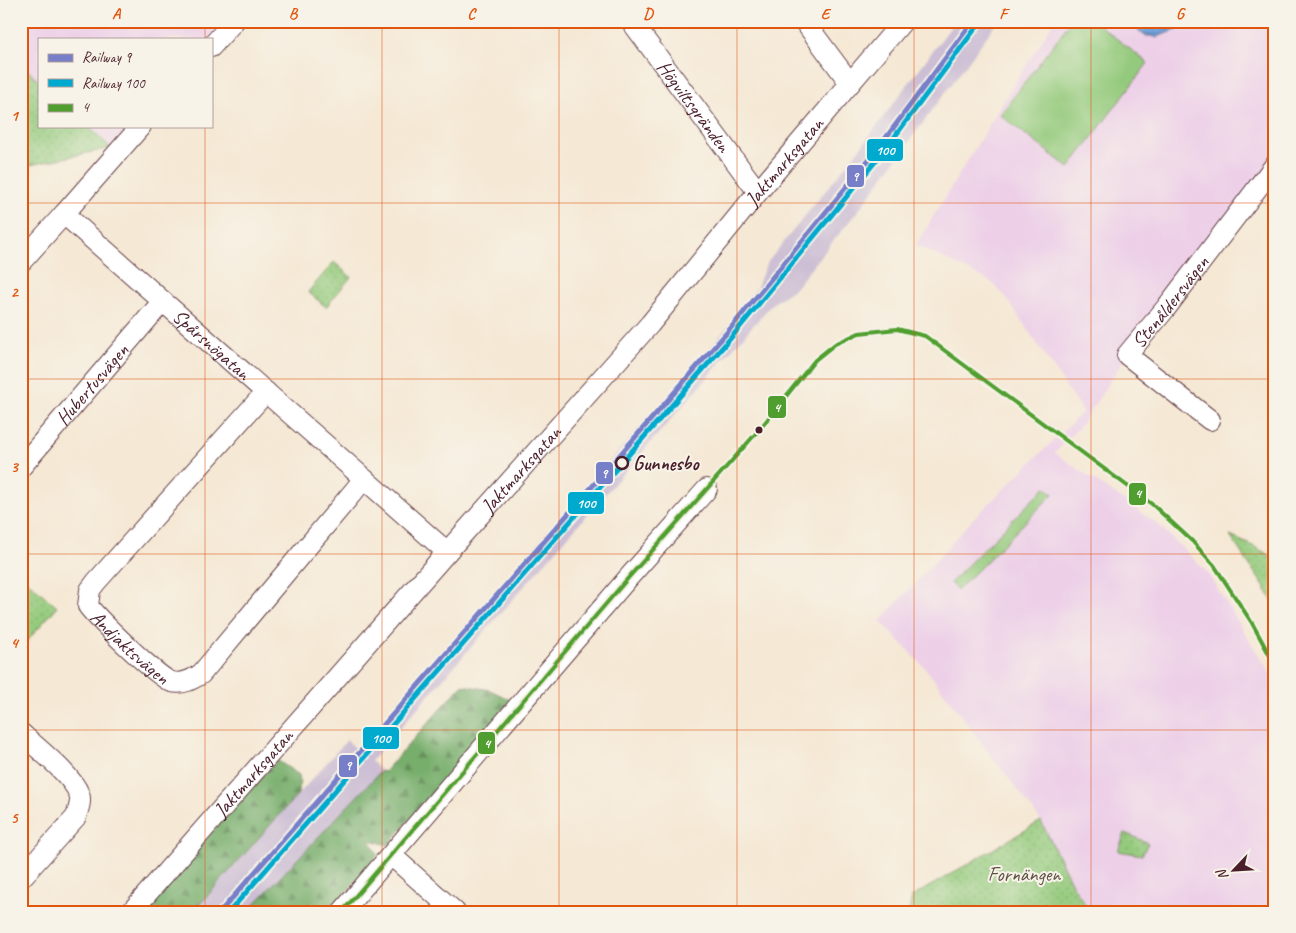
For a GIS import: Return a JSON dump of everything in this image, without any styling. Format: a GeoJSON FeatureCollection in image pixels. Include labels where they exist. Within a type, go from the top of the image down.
{"type":"FeatureCollection","features":[{"type":"Feature","properties":{"kind":"street"},"geometry":{"type":"LineString","coordinates":[[212,46],[234,21]]}},
{"type":"Feature","properties":{"kind":"street","name":"Högviltsgränden"},"geometry":{"type":"LineString","coordinates":[[631,21],[758,192]]}},
{"type":"Feature","properties":{"kind":"street"},"geometry":{"type":"LineString","coordinates":[[804,21],[850,84]]}},
{"type":"Feature","properties":{"kind":"street","name":"Jaktmarksgatan"},"geometry":{"type":"LineString","coordinates":[[131,912],[650,324],[758,192],[903,21]]}},
{"type":"Feature","properties":{"kind":"street"},"geometry":{"type":"LineString","coordinates":[[21,262],[139,128]]}},
{"type":"Feature","properties":{"kind":"street","name":"Stenåldersvägen"},"geometry":{"type":"LineString","coordinates":[[1210,420],[1127,355],[1166,308],[1275,165]]}},
{"type":"Feature","properties":{"kind":"street","name":"Spårsnögatan"},"geometry":{"type":"LineString","coordinates":[[64,214],[447,552]]}},
{"type":"Feature","properties":{"kind":"street","name":"Hubertusvägen"},"geometry":{"type":"LineString","coordinates":[[21,468],[163,301]]}},
{"type":"Feature","properties":{"kind":"street","name":"Andjaktsvägen"},"geometry":{"type":"LineString","coordinates":[[266,392],[90,590],[88,606],[150,668],[170,682],[191,680],[201,674],[364,479]]}},
{"type":"Feature","properties":{"kind":"street"},"geometry":{"type":"LineString","coordinates":[[342,912],[629,576],[707,489]]}},
{"type":"Feature","properties":{"kind":"street"},"geometry":{"type":"LineString","coordinates":[[21,734],[66,776],[80,795],[76,817],[21,878]]}},
{"type":"Feature","properties":{"kind":"street"},"geometry":{"type":"LineString","coordinates":[[391,855],[456,912]]}},
{"type":"Feature","properties":{"kind":"shaded area"},"geometry":{"type":"Polygon","coordinates":[[[21,21],[223,21],[209,38],[38,38],[38,80],[21,64],[21,21]]]}},
{"type":"Feature","properties":{"kind":"shaded area"},"geometry":{"type":"Polygon","coordinates":[[[955,21],[998,21],[861,207],[795,288],[772,304],[371,761],[381,771],[247,912],[193,912],[347,740],[357,750],[728,327],[757,287],[766,264],[861,147],[955,21]]]}},
{"type":"Feature","properties":{"kind":"shaded area"},"geometry":{"type":"Polygon","coordinates":[[[1054,21],[1275,21],[1275,165],[1127,355],[1081,425],[1055,453],[1159,525],[1207,572],[1275,681],[1275,912],[1090,912],[1072,884],[1041,821],[926,669],[880,621],[969,523],[1083,412],[1005,296],[992,283],[916,245],[1054,21]]]}},
{"type":"Feature","properties":{"kind":"shaded area"},"geometry":{"type":"Polygon","coordinates":[[[90,128],[128,128],[111,148],[90,128]]]}},
{"type":"Feature","properties":{"kind":"green space"},"geometry":{"type":"Polygon","coordinates":[[[1071,21],[1094,21],[1148,63],[1069,168],[1000,115],[1071,21]]]}},
{"type":"Feature","properties":{"kind":"green space"},"geometry":{"type":"Polygon","coordinates":[[[21,64],[38,80],[38,128],[90,128],[111,148],[21,167],[21,64]]]}},
{"type":"Feature","properties":{"kind":"green space"},"geometry":{"type":"Polygon","coordinates":[[[334,262],[351,277],[326,307],[308,292],[334,262]]]}},
{"type":"Feature","properties":{"kind":"green space"},"geometry":{"type":"Polygon","coordinates":[[[1045,487],[1053,494],[958,590],[950,583],[1045,487]]]}},
{"type":"Feature","properties":{"kind":"green space"},"geometry":{"type":"Polygon","coordinates":[[[1230,536],[1275,558],[1275,605],[1263,585],[1230,536]]]}},
{"type":"Feature","properties":{"kind":"green space"},"geometry":{"type":"Polygon","coordinates":[[[21,575],[57,607],[21,648],[21,575]]]}},
{"type":"Feature","properties":{"kind":"green space"},"geometry":{"type":"Polygon","coordinates":[[[462,685],[490,690],[511,700],[388,845],[370,840],[378,855],[329,912],[247,912],[381,771],[384,772],[462,685]]]}},
{"type":"Feature","properties":{"kind":"green space"},"geometry":{"type":"Polygon","coordinates":[[[277,760],[299,775],[298,794],[193,912],[140,912],[277,760]]]}},
{"type":"Feature","properties":{"kind":"green space","name":"Fornängen"},"geometry":{"type":"Polygon","coordinates":[[[1041,821],[1072,884],[1090,912],[909,912],[912,897],[1041,821]]]}},
{"type":"Feature","properties":{"kind":"green space"},"geometry":{"type":"Polygon","coordinates":[[[1125,833],[1148,843],[1142,855],[1118,851],[1125,833]]]}},
{"type":"Feature","properties":{"kind":"water"},"geometry":{"type":"Polygon","coordinates":[[[1142,21],[1175,21],[1178,26],[1177,30],[1157,38],[1145,36],[1138,30],[1142,21]]]}},
{"type":"Feature","properties":{"kind":"rail line","name":"9"},"geometry":{"type":"LineString","coordinates":[[220,912],[730,329],[879,147],[973,21]]}},
{"type":"Feature","properties":{"kind":"rail line","name":"100"},"geometry":{"type":"LineString","coordinates":[[229,912],[735,333],[884,151],[978,25]]}},
{"type":"Feature","properties":{"kind":"transit line","name":"4"},"geometry":{"type":"LineString","coordinates":[[342,912],[629,577],[759,430],[815,360],[835,344],[859,333],[897,329],[925,336],[1153,505],[1192,541],[1214,565],[1252,623],[1275,665]]}},
{"type":"Feature","properties":{"kind":"place","name":"Gunnesbo"},"geometry":{"type":"Point","coordinates":[622,463]}}]}
